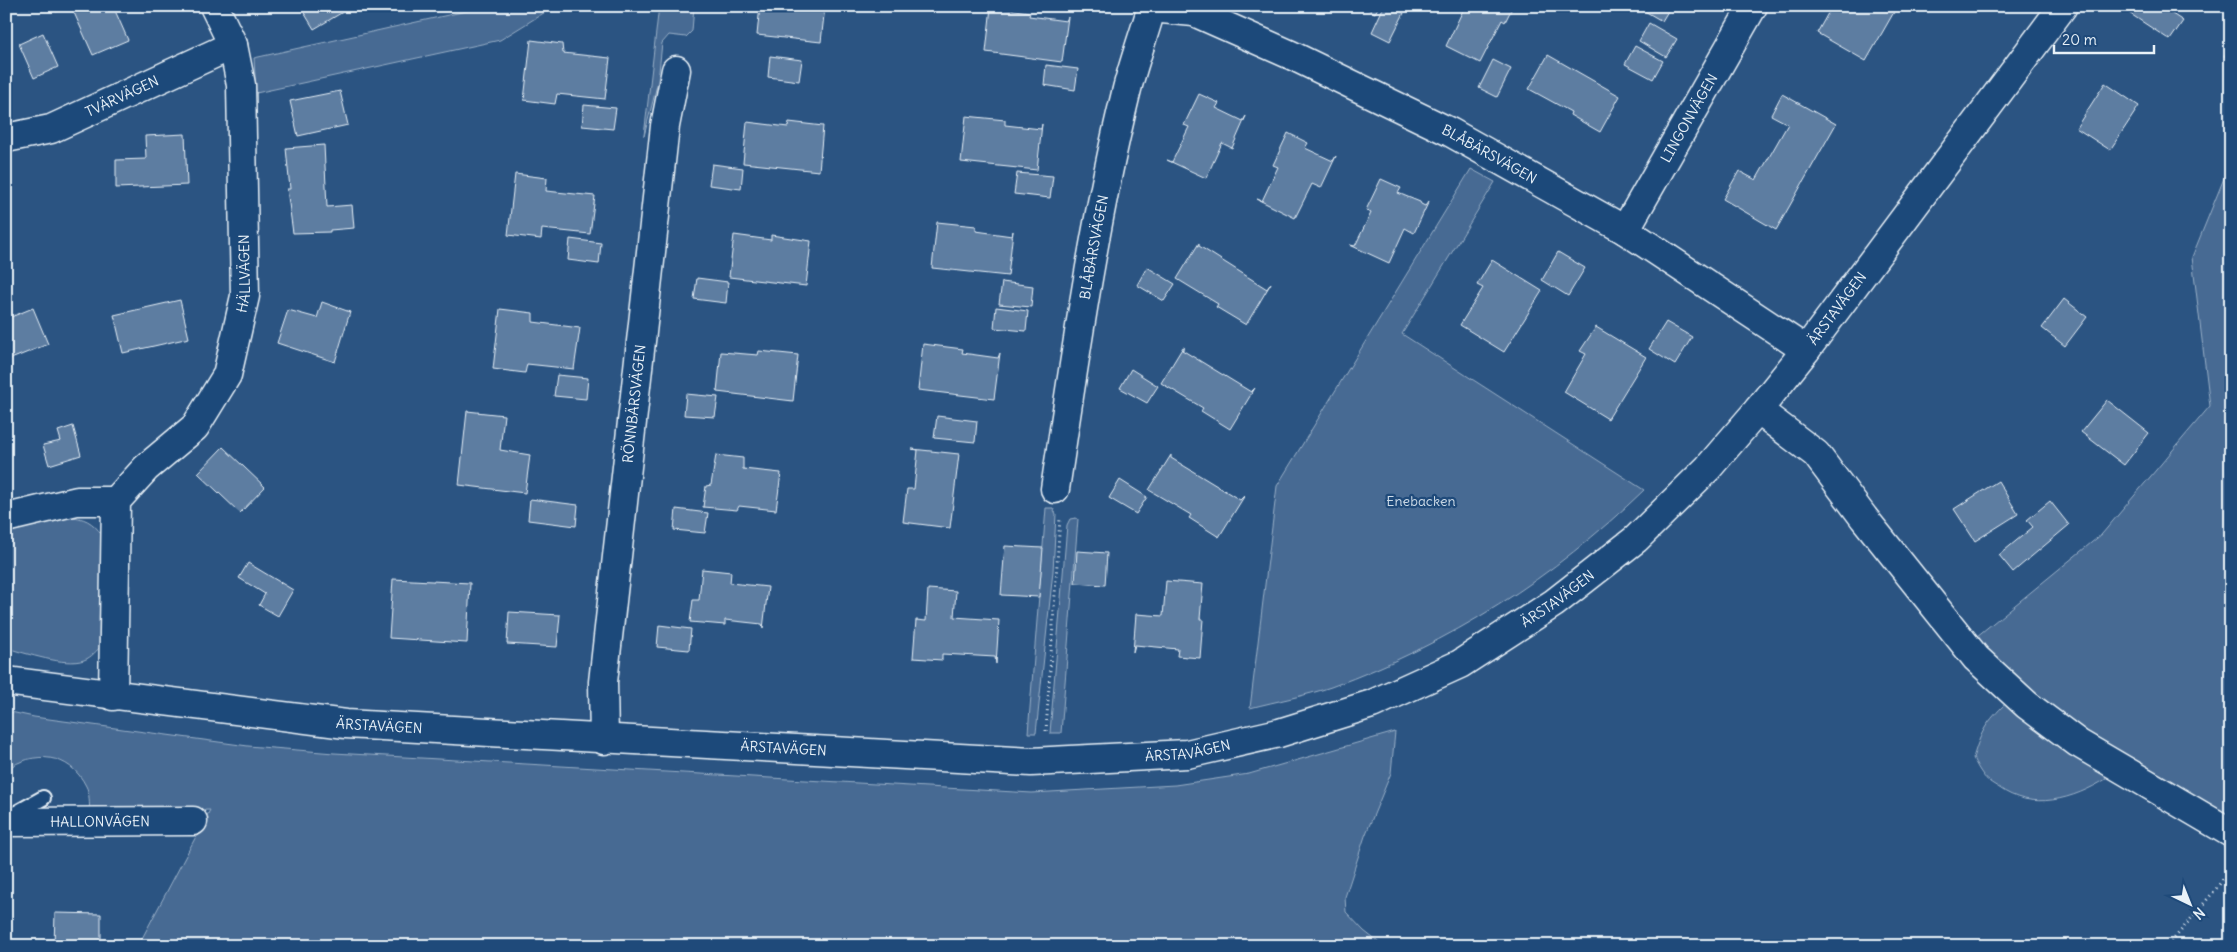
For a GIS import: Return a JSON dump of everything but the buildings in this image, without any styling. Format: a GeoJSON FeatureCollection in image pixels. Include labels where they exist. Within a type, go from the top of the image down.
{"type":"FeatureCollection","features":[{"type":"Feature","properties":{"kind":"street","name":"HÄLLVÄGEN"},"geometry":{"type":"LineString","coordinates":[[116,501],[146,468],[195,427],[227,375],[245,296],[241,85],[233,45],[214,6]]}},
{"type":"Feature","properties":{"kind":"street","name":"LINGONVÄGEN"},"geometry":{"type":"LineString","coordinates":[[1625,230],[1752,6]]}},
{"type":"Feature","properties":{"kind":"street","name":"ÄRSTAVÄGEN"},"geometry":{"type":"LineString","coordinates":[[6,681],[346,724],[604,740],[1044,761],[1187,754],[1278,734],[1372,704],[1460,664],[1554,603],[1636,539],[1708,468],[1806,350],[2063,6]]}},
{"type":"Feature","properties":{"kind":"street","name":"BLÅBÄRSVÄGEN"},"geometry":{"type":"LineString","coordinates":[[1055,489],[1082,316],[1103,201],[1126,92],[1152,7],[1194,12],[1291,55],[1450,132],[1625,230],[1806,350]]}},
{"type":"Feature","properties":{"kind":"street","name":"TVÄRVÄGEN"},"geometry":{"type":"LineString","coordinates":[[6,138],[51,128],[233,45]]}},
{"type":"Feature","properties":{"kind":"street","name":"RÖNNBÄRSVÄGEN"},"geometry":{"type":"LineString","coordinates":[[604,740],[603,682],[665,126],[676,70]]}},
{"type":"Feature","properties":{"kind":"street"},"geometry":{"type":"LineString","coordinates":[[1758,410],[1816,454],[1864,518],[1976,658],[2027,705],[2078,744],[2231,833]]}},
{"type":"Feature","properties":{"kind":"street"},"geometry":{"type":"LineString","coordinates":[[6,518],[77,500],[116,501],[113,696]]}},
{"type":"Feature","properties":{"kind":"street","name":"HALLONVÄGEN"},"geometry":{"type":"LineString","coordinates":[[6,820],[193,821]]}},
{"type":"Feature","properties":{"kind":"lane"},"geometry":{"type":"LineString","coordinates":[[6,820],[43,798]]}},
{"type":"Feature","properties":{"kind":"path"},"geometry":{"type":"LineString","coordinates":[[1044,761],[1061,524]]}},
{"type":"Feature","properties":{"kind":"path"},"geometry":{"type":"LineString","coordinates":[[2168,946],[2216,890],[2231,868]]}},
{"type":"Feature","properties":{"kind":"green space"},"geometry":{"type":"Polygon","coordinates":[[[489,6],[555,6],[500,40],[256,93],[254,58],[489,6]]]}},
{"type":"Feature","properties":{"kind":"green space"},"geometry":{"type":"Polygon","coordinates":[[[659,6],[694,6],[692,31],[686,37],[669,35],[662,43],[658,81],[644,136],[659,6]]]}},
{"type":"Feature","properties":{"kind":"green space"},"geometry":{"type":"Polygon","coordinates":[[[2231,161],[2231,825],[2063,722],[1971,641],[2102,534],[2210,406],[2192,257],[2231,161]]]}},
{"type":"Feature","properties":{"kind":"green space","name":"Enebacken"},"geometry":{"type":"Polygon","coordinates":[[[1471,169],[1495,182],[1402,334],[1644,490],[1574,552],[1537,579],[1459,629],[1375,670],[1331,687],[1250,708],[1277,486],[1471,169]]]}},
{"type":"Feature","properties":{"kind":"green space"},"geometry":{"type":"Polygon","coordinates":[[[1046,508],[1053,508],[1056,514],[1053,571],[1036,733],[1028,733],[1046,508]]]}},
{"type":"Feature","properties":{"kind":"green space"},"geometry":{"type":"Polygon","coordinates":[[[68,517],[88,521],[102,535],[102,645],[94,654],[76,662],[56,661],[6,648],[6,531],[68,517]]]}},
{"type":"Feature","properties":{"kind":"green space"},"geometry":{"type":"Polygon","coordinates":[[[1070,519],[1078,519],[1061,733],[1050,733],[1067,525],[1070,519]]]}},
{"type":"Feature","properties":{"kind":"green space"},"geometry":{"type":"Polygon","coordinates":[[[2007,702],[2051,738],[2101,772],[2106,779],[2067,797],[2039,801],[2011,795],[1994,785],[1984,777],[1973,758],[1985,727],[2007,702]]]}},
{"type":"Feature","properties":{"kind":"green space"},"geometry":{"type":"Polygon","coordinates":[[[6,711],[34,717],[248,746],[334,753],[1032,793],[1175,785],[1249,774],[1395,732],[1391,773],[1365,836],[1345,897],[1346,912],[1364,931],[1383,946],[138,946],[210,810],[90,813],[89,795],[86,786],[71,767],[61,761],[50,758],[28,759],[6,770],[6,711]]]}}]}
